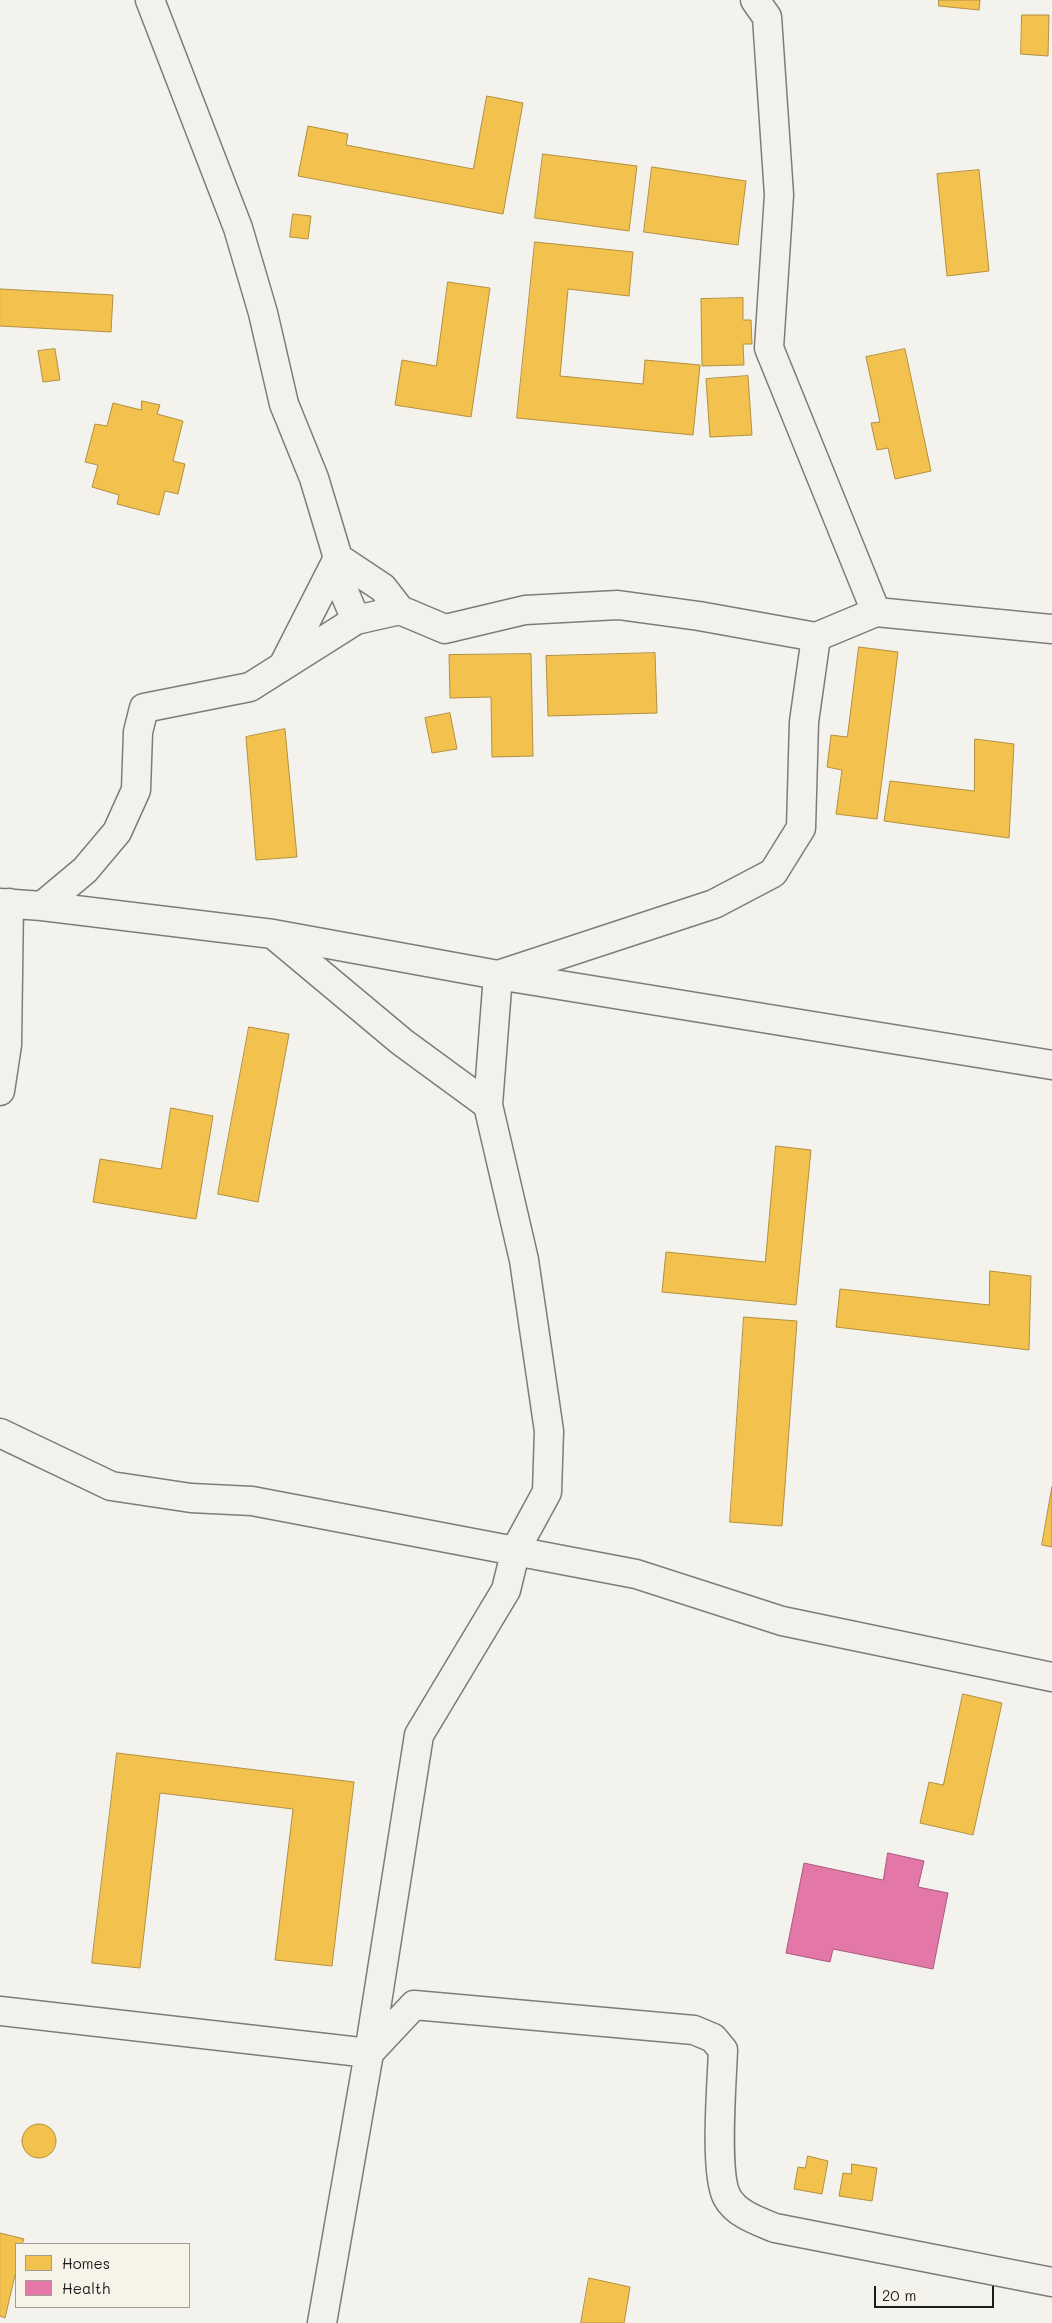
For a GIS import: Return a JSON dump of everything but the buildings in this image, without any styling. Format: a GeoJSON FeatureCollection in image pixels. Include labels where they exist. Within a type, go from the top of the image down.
{"type":"FeatureCollection","features":[{"type":"Feature","properties":{"kind":"street"},"geometry":{"type":"LineString","coordinates":[[150,0],[238,228],[263,313],[284,404],[314,478],[338,558],[345,594],[356,620]]}},
{"type":"Feature","properties":{"kind":"street"},"geometry":{"type":"LineString","coordinates":[[755,0],[767,17],[779,195],[769,348],[876,612]]}},
{"type":"Feature","properties":{"kind":"street"},"geometry":{"type":"LineString","coordinates":[[338,558],[383,588],[400,610],[445,629],[525,610],[618,605],[699,616],[816,637],[876,612],[1052,628]]}},
{"type":"Feature","properties":{"kind":"street"},"geometry":{"type":"LineString","coordinates":[[282,668],[338,558]]}},
{"type":"Feature","properties":{"kind":"street"},"geometry":{"type":"LineString","coordinates":[[42,906],[85,870],[117,832],[136,790],[138,732],[144,708],[250,687],[356,620],[400,610]]}},
{"type":"Feature","properties":{"kind":"street"},"geometry":{"type":"LineString","coordinates":[[498,974],[714,904],[773,873],[801,828],[804,722],[816,637]]}},
{"type":"Feature","properties":{"kind":"street"},"geometry":{"type":"LineString","coordinates":[[0,1091],[7,1045],[5,903],[273,934],[498,974],[1052,1065]]}},
{"type":"Feature","properties":{"kind":"street"},"geometry":{"type":"LineString","coordinates":[[273,934],[402,1042],[488,1105]]}},
{"type":"Feature","properties":{"kind":"street"},"geometry":{"type":"LineString","coordinates":[[322,2323],[369,2053],[419,1735],[506,1590],[516,1549],[547,1492],[549,1431],[524,1260],[488,1105],[498,974]]}},
{"type":"Feature","properties":{"kind":"street"},"geometry":{"type":"LineString","coordinates":[[0,1433],[111,1486],[191,1498],[252,1501],[516,1549],[636,1574],[782,1621],[1052,1677]]}},
{"type":"Feature","properties":{"kind":"street"},"geometry":{"type":"LineString","coordinates":[[369,2053],[414,2005],[694,2030],[713,2038],[723,2050],[720,2168],[727,2197],[743,2214],[775,2228],[1052,2282]]}},
{"type":"Feature","properties":{"kind":"street"},"geometry":{"type":"LineString","coordinates":[[0,2011],[369,2053]]}}]}
